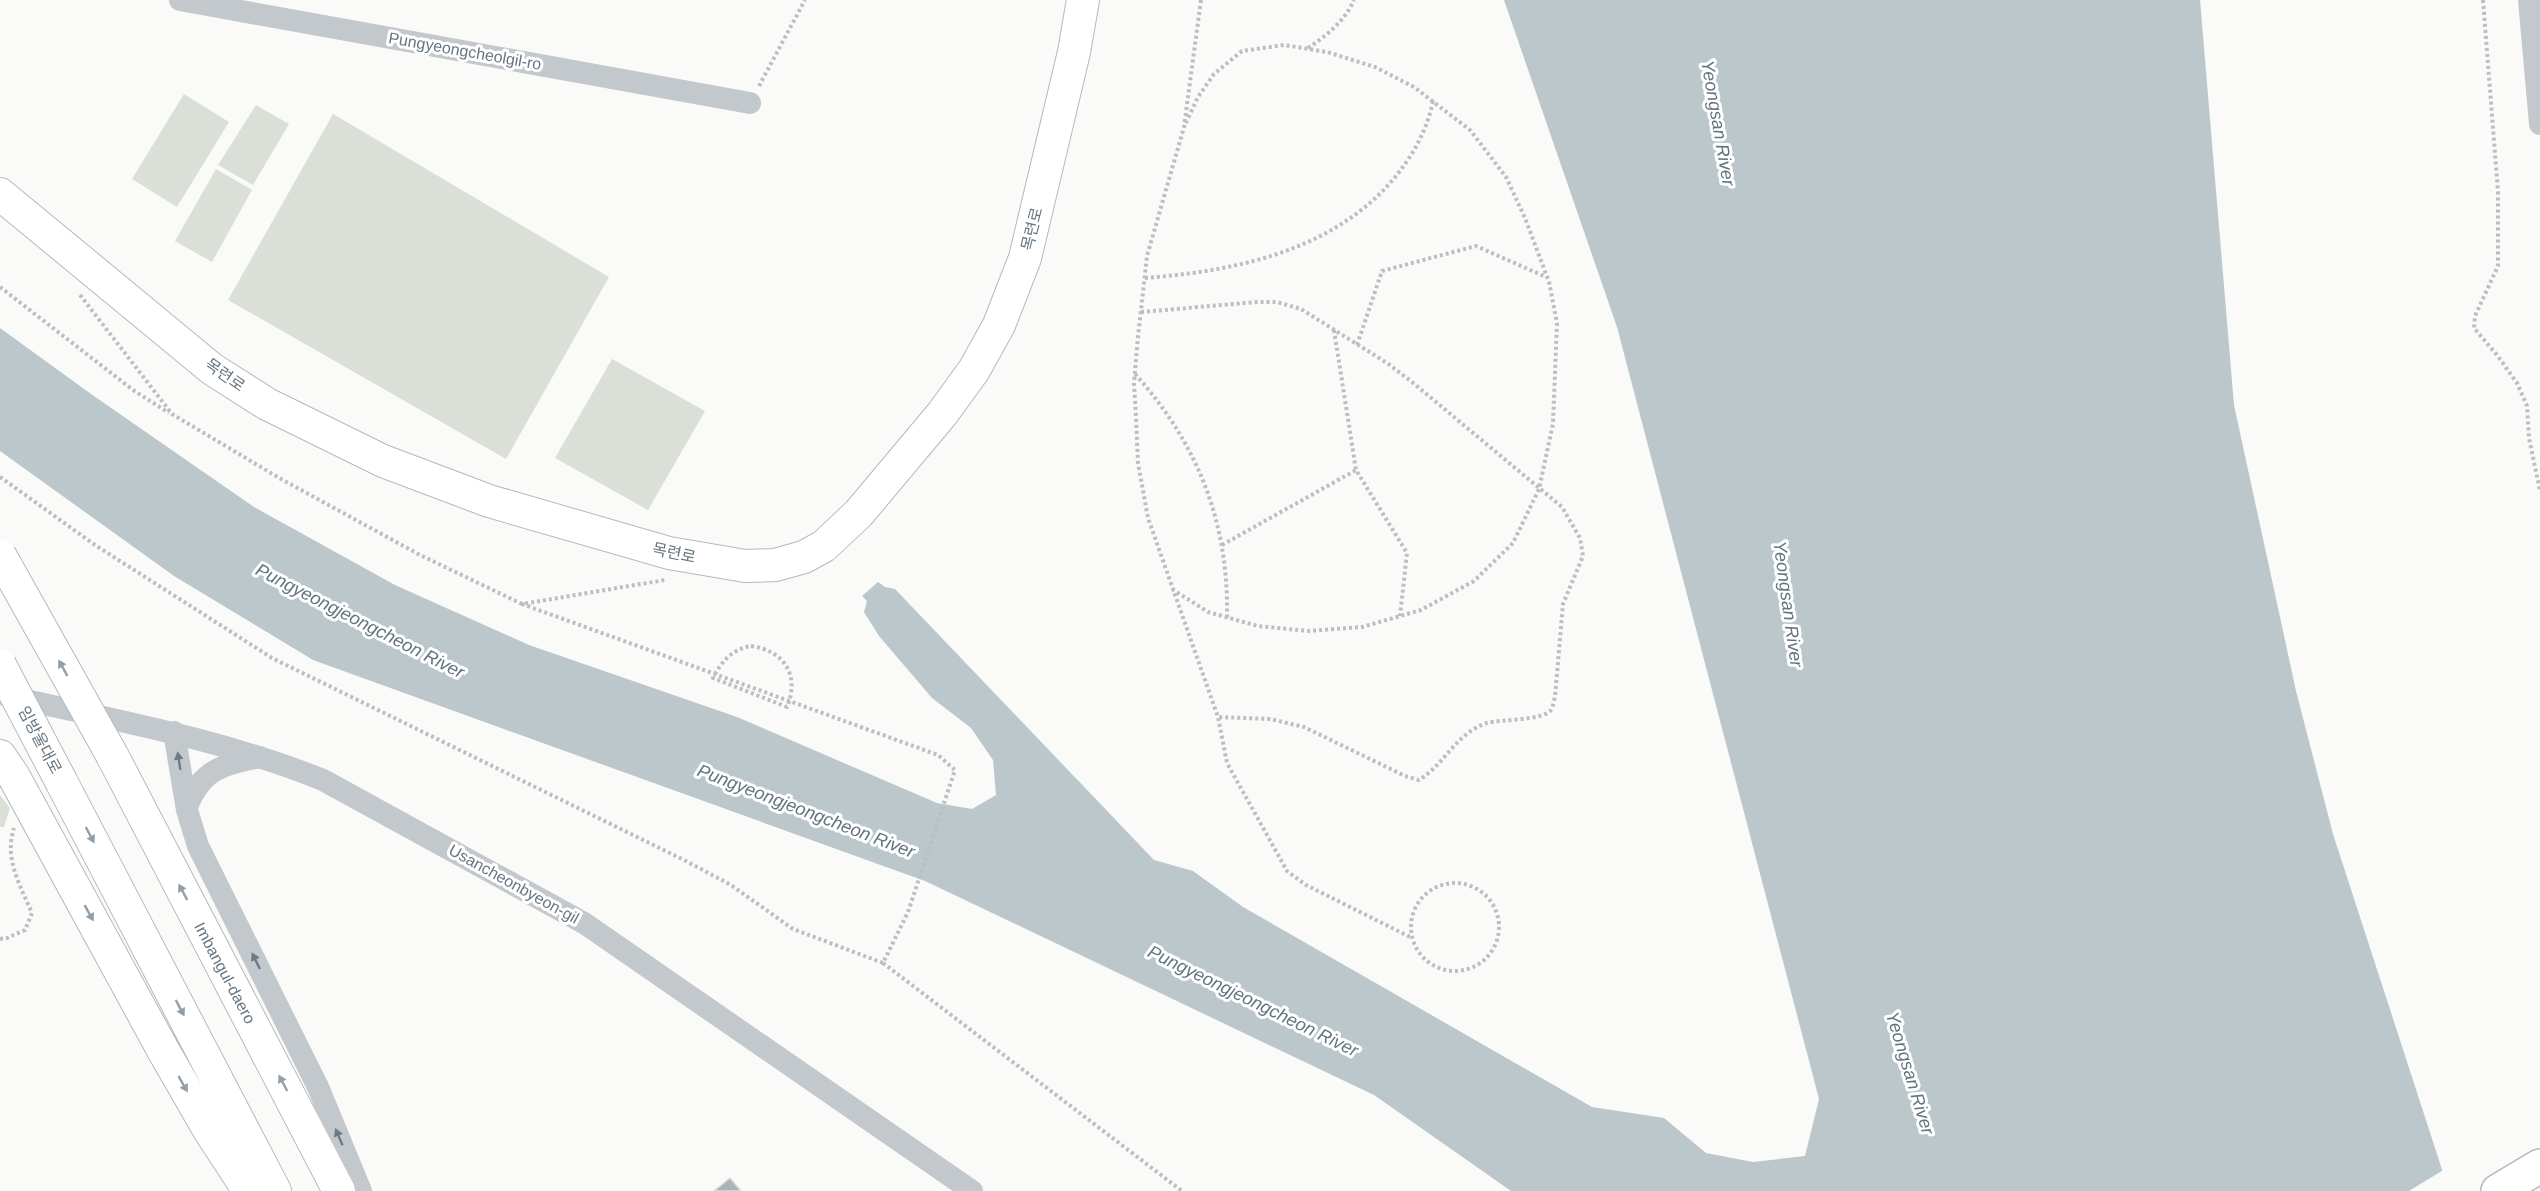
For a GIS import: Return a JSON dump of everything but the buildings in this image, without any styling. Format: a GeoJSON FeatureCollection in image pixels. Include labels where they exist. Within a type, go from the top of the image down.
{"type":"FeatureCollection","features":[{"type":"Feature","properties":{"kind":"highway"},"geometry":{"type":"LineString","coordinates":[[2498,1191],[2540,1166]]}},
{"type":"Feature","properties":{"kind":"main road","name":"목련로"},"geometry":{"type":"LineString","coordinates":[[0,194],[212,369],[267,404],[382,460],[489,501],[669,553],[745,566],[775,565],[804,557],[824,546],[859,513],[942,414],[974,370],[994,334],[1025,258],[1074,52],[1083,0]]}},
{"type":"Feature","properties":{"kind":"main road","name":"Imbangul-daero"},"geometry":{"type":"LineString","coordinates":[[0,555],[112,755],[339,1191]]}},
{"type":"Feature","properties":{"kind":"main road","name":"임방울대로"},"geometry":{"type":"LineString","coordinates":[[0,664],[275,1191]]}},
{"type":"Feature","properties":{"kind":"main road"},"geometry":{"type":"LineString","coordinates":[[0,756],[209,1130],[249,1191]]}},
{"type":"Feature","properties":{"kind":"street","name":"Pungyeongcheolgil-ro"},"geometry":{"type":"LineString","coordinates":[[180,0],[750,103]]}},
{"type":"Feature","properties":{"kind":"street"},"geometry":{"type":"LineString","coordinates":[[2529,0],[2540,124]]}},
{"type":"Feature","properties":{"kind":"street","name":"Usancheonbyeon-gil"},"geometry":{"type":"LineString","coordinates":[[0,695],[174,732],[261,757],[323,780],[584,923],[972,1191]]}},
{"type":"Feature","properties":{"kind":"street"},"geometry":{"type":"LineString","coordinates":[[174,732],[187,807],[198,846],[318,1087],[361,1191]]}},
{"type":"Feature","properties":{"kind":"street"},"geometry":{"type":"LineString","coordinates":[[187,807],[198,783],[206,776],[238,761],[261,757]]}},
{"type":"Feature","properties":{"kind":"path"},"geometry":{"type":"LineString","coordinates":[[750,103],[805,0]]}},
{"type":"Feature","properties":{"kind":"path"},"geometry":{"type":"LineString","coordinates":[[1184,127],[1202,0]]}},
{"type":"Feature","properties":{"kind":"path"},"geometry":{"type":"LineString","coordinates":[[1308,49],[1329,34],[1349,12],[1354,0]]}},
{"type":"Feature","properties":{"kind":"path"},"geometry":{"type":"LineString","coordinates":[[2483,0],[2498,192],[2498,266],[2475,316],[2474,328],[2517,383],[2527,406],[2529,438],[2540,491]]}},
{"type":"Feature","properties":{"kind":"path"},"geometry":{"type":"LineString","coordinates":[[1172,589],[1208,612],[1258,626],[1308,631],[1362,627],[1422,610],[1474,581],[1513,543],[1539,489],[1553,424],[1557,323],[1547,277],[1525,218],[1506,177],[1470,130],[1414,87],[1375,67],[1327,51],[1284,45],[1242,51],[1214,74],[1198,97],[1184,127],[1165,188],[1148,256],[1135,375],[1138,463],[1143,495],[1156,542],[1172,589],[1218,717],[1227,763],[1287,871],[1306,885],[1412,938],[1417,950],[1426,961],[1438,968],[1452,971],[1466,970],[1484,960],[1497,942],[1500,927],[1497,912],[1490,899],[1478,888],[1463,883],[1448,883],[1433,888],[1421,898],[1414,910],[1411,924],[1412,938]]}},
{"type":"Feature","properties":{"kind":"path"},"geometry":{"type":"LineString","coordinates":[[1145,278],[1227,268],[1272,256],[1326,235],[1376,199],[1407,163],[1430,116],[1433,101]]}},
{"type":"Feature","properties":{"kind":"path"},"geometry":{"type":"LineString","coordinates":[[1357,345],[1382,271],[1476,246],[1547,277]]}},
{"type":"Feature","properties":{"kind":"path"},"geometry":{"type":"LineString","coordinates":[[0,287],[133,390],[281,479],[420,555],[522,604],[938,755],[955,770],[954,777],[908,912],[883,963]]}},
{"type":"Feature","properties":{"kind":"path"},"geometry":{"type":"LineString","coordinates":[[78,292],[172,414]]}},
{"type":"Feature","properties":{"kind":"path"},"geometry":{"type":"LineString","coordinates":[[1141,312],[1257,302],[1277,302],[1301,309],[1412,382],[1562,507],[1580,538],[1583,556],[1563,604],[1555,697],[1551,711],[1540,717],[1487,723],[1465,733],[1429,774],[1419,780],[1405,776],[1304,728],[1270,719],[1218,717]]}},
{"type":"Feature","properties":{"kind":"path"},"geometry":{"type":"LineString","coordinates":[[1334,329],[1356,470],[1407,553],[1401,616]]}},
{"type":"Feature","properties":{"kind":"path"},"geometry":{"type":"LineString","coordinates":[[1135,375],[1168,414],[1186,442],[1203,480],[1222,545],[1228,593],[1227,618]]}},
{"type":"Feature","properties":{"kind":"path"},"geometry":{"type":"LineString","coordinates":[[1222,545],[1356,470]]}},
{"type":"Feature","properties":{"kind":"path"},"geometry":{"type":"LineString","coordinates":[[0,477],[95,545],[272,658],[684,860],[731,885],[793,929],[883,963],[1182,1191]]}},
{"type":"Feature","properties":{"kind":"path"},"geometry":{"type":"LineString","coordinates":[[522,604],[675,578]]}},
{"type":"Feature","properties":{"kind":"path"},"geometry":{"type":"LineString","coordinates":[[715,674],[726,658],[740,648],[759,647],[785,663],[790,671],[793,690],[790,701]]}},
{"type":"Feature","properties":{"kind":"path"},"geometry":{"type":"LineString","coordinates":[[0,939],[25,930],[32,913],[10,859],[9,843],[16,821],[30,806]]}},
{"type":"Feature","properties":{"kind":"shaded area"},"geometry":{"type":"Polygon","coordinates":[[[184,94],[229,122],[177,207],[132,179],[184,94]]]}},
{"type":"Feature","properties":{"kind":"shaded area"},"geometry":{"type":"Polygon","coordinates":[[[256,105],[289,124],[253,185],[218,165],[256,105]]]}},
{"type":"Feature","properties":{"kind":"shaded area"},"geometry":{"type":"Polygon","coordinates":[[[333,114],[609,277],[506,459],[228,300],[333,114]]]}},
{"type":"Feature","properties":{"kind":"shaded area"},"geometry":{"type":"Polygon","coordinates":[[[216,169],[252,190],[212,262],[175,241],[216,169]]]}},
{"type":"Feature","properties":{"kind":"shaded area"},"geometry":{"type":"Polygon","coordinates":[[[612,359],[705,411],[648,510],[555,458],[612,359]]]}},
{"type":"Feature","properties":{"kind":"shaded area"},"geometry":{"type":"Polygon","coordinates":[[[0,795],[10,808],[4,827],[0,827],[0,795]]]}},
{"type":"Feature","properties":{"kind":"water"},"geometry":{"type":"Polygon","coordinates":[[[1504,0],[2200,0],[2234,405],[2296,691],[2333,834],[2449,1191],[1511,1191],[1374,1095],[925,881],[313,660],[174,576],[0,451],[0,328],[254,507],[395,585],[529,645],[737,717],[937,803],[972,809],[996,795],[993,760],[971,728],[932,698],[879,636],[864,612],[867,601],[862,596],[878,582],[885,587],[895,589],[1154,860],[1193,871],[1243,907],[1592,1107],[1664,1118],[1706,1153],[1753,1162],[1805,1156],[1819,1099],[1617,327],[1504,0]]]}},
{"type":"Feature","properties":{"kind":"pier"},"geometry":{"type":"Polygon","coordinates":[[[2445,1169],[2452,1191],[2409,1191],[2445,1169]]]}},
{"type":"Feature","properties":{"kind":"water label","name":"Yeongsan River"},"geometry":{"type":"Point","coordinates":[1718,123]}},
{"type":"Feature","properties":{"kind":"water label","name":"Yeongsan River"},"geometry":{"type":"Point","coordinates":[1788,604]}},
{"type":"Feature","properties":{"kind":"water label","name":"Pungyeongjeongcheon River"},"geometry":{"type":"Point","coordinates":[360,621]}},
{"type":"Feature","properties":{"kind":"water label","name":"Pungyeongjeongcheon River"},"geometry":{"type":"Point","coordinates":[806,811]}},
{"type":"Feature","properties":{"kind":"water label","name":"Pungyeongjeongcheon River"},"geometry":{"type":"Point","coordinates":[1253,1001]}},
{"type":"Feature","properties":{"kind":"water label","name":"Yeongsan River"},"geometry":{"type":"Point","coordinates":[1910,1073]}}]}
